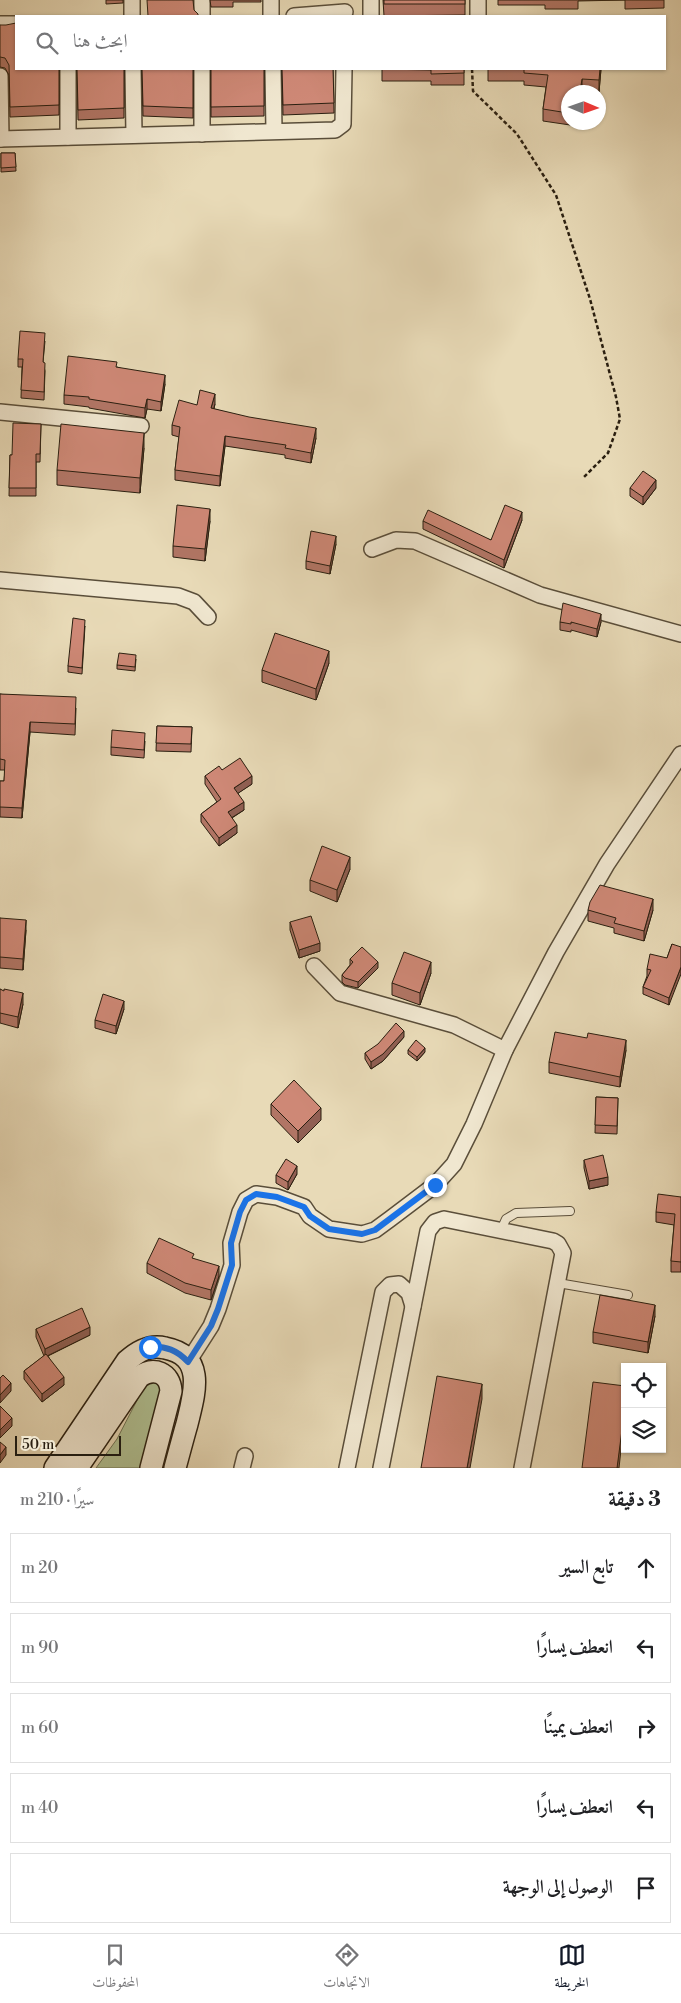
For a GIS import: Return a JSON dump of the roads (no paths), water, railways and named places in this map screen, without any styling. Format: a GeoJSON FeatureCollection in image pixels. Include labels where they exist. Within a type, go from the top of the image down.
{"type":"FeatureCollection","features":[{"type":"Feature","properties":{"kind":"main road"},"geometry":{"type":"LineString","coordinates":[[56,1468],[128,1361],[134,1355],[150,1347],[158,1346],[175,1351],[188,1362],[193,1370],[196,1387],[175,1468]]}},
{"type":"Feature","properties":{"kind":"main road"},"geometry":{"type":"LineString","coordinates":[[76,1468],[139,1377],[149,1371],[155,1371],[160,1372],[168,1380],[171,1391],[151,1468]]}},
{"type":"Feature","properties":{"kind":"street"},"geometry":{"type":"LineString","coordinates":[[132,0],[132,15]]}},
{"type":"Feature","properties":{"kind":"street"},"geometry":{"type":"LineString","coordinates":[[202,0],[202,15]]}},
{"type":"Feature","properties":{"kind":"street"},"geometry":{"type":"LineString","coordinates":[[271,0],[271,15]]}},
{"type":"Feature","properties":{"kind":"street"},"geometry":{"type":"LineString","coordinates":[[299,15],[304,0]]}},
{"type":"Feature","properties":{"kind":"street"},"geometry":{"type":"LineString","coordinates":[[371,0],[371,15]]}},
{"type":"Feature","properties":{"kind":"street"},"geometry":{"type":"LineString","coordinates":[[478,0],[478,15]]}},
{"type":"Feature","properties":{"kind":"street"},"geometry":{"type":"LineString","coordinates":[[306,15],[346,9]]}},
{"type":"Feature","properties":{"kind":"street"},"geometry":{"type":"LineString","coordinates":[[0,24],[15,24]]}},
{"type":"Feature","properties":{"kind":"street"},"geometry":{"type":"LineString","coordinates":[[68,70],[68,137]]}},
{"type":"Feature","properties":{"kind":"street"},"geometry":{"type":"LineString","coordinates":[[133,70],[134,135]]}},
{"type":"Feature","properties":{"kind":"street"},"geometry":{"type":"LineString","coordinates":[[202,70],[202,134]]}},
{"type":"Feature","properties":{"kind":"street"},"geometry":{"type":"LineString","coordinates":[[273,70],[274,132]]}},
{"type":"Feature","properties":{"kind":"street"},"geometry":{"type":"LineString","coordinates":[[0,76],[1,139],[334,130],[342,126],[344,70]]}},
{"type":"Feature","properties":{"kind":"street"},"geometry":{"type":"LineString","coordinates":[[0,412],[141,426]]}},
{"type":"Feature","properties":{"kind":"street"},"geometry":{"type":"LineString","coordinates":[[372,549],[396,540],[415,541],[546,597],[681,634]]}},
{"type":"Feature","properties":{"kind":"street"},"geometry":{"type":"LineString","coordinates":[[0,580],[178,596],[194,602],[208,617]]}},
{"type":"Feature","properties":{"kind":"street"},"geometry":{"type":"LineString","coordinates":[[188,1362],[211,1326],[218,1309],[232,1265],[231,1243],[240,1212],[246,1200],[256,1194],[277,1197],[304,1207],[310,1216],[329,1229],[362,1234],[375,1230],[435,1185],[454,1164],[474,1124],[505,1050],[556,952],[607,864],[681,754]]}},
{"type":"Feature","properties":{"kind":"street"},"geometry":{"type":"LineString","coordinates":[[314,966],[340,993],[454,1025],[505,1050]]}},
{"type":"Feature","properties":{"kind":"street"},"geometry":{"type":"LineString","coordinates":[[381,1468],[428,1231],[435,1222],[444,1219],[549,1240],[558,1244],[563,1253],[522,1468]]}},
{"type":"Feature","properties":{"kind":"street"},"geometry":{"type":"LineString","coordinates":[[347,1468],[381,1296],[386,1288],[410,1279],[420,1272]]}},
{"type":"Feature","properties":{"kind":"street"},"geometry":{"type":"LineString","coordinates":[[399,1284],[409,1293],[413,1308]]}},
{"type":"Feature","properties":{"kind":"lane"},"geometry":{"type":"LineString","coordinates":[[501,1230],[506,1219],[516,1213],[570,1210]]}},
{"type":"Feature","properties":{"kind":"lane"},"geometry":{"type":"LineString","coordinates":[[558,1283],[628,1294]]}}]}
